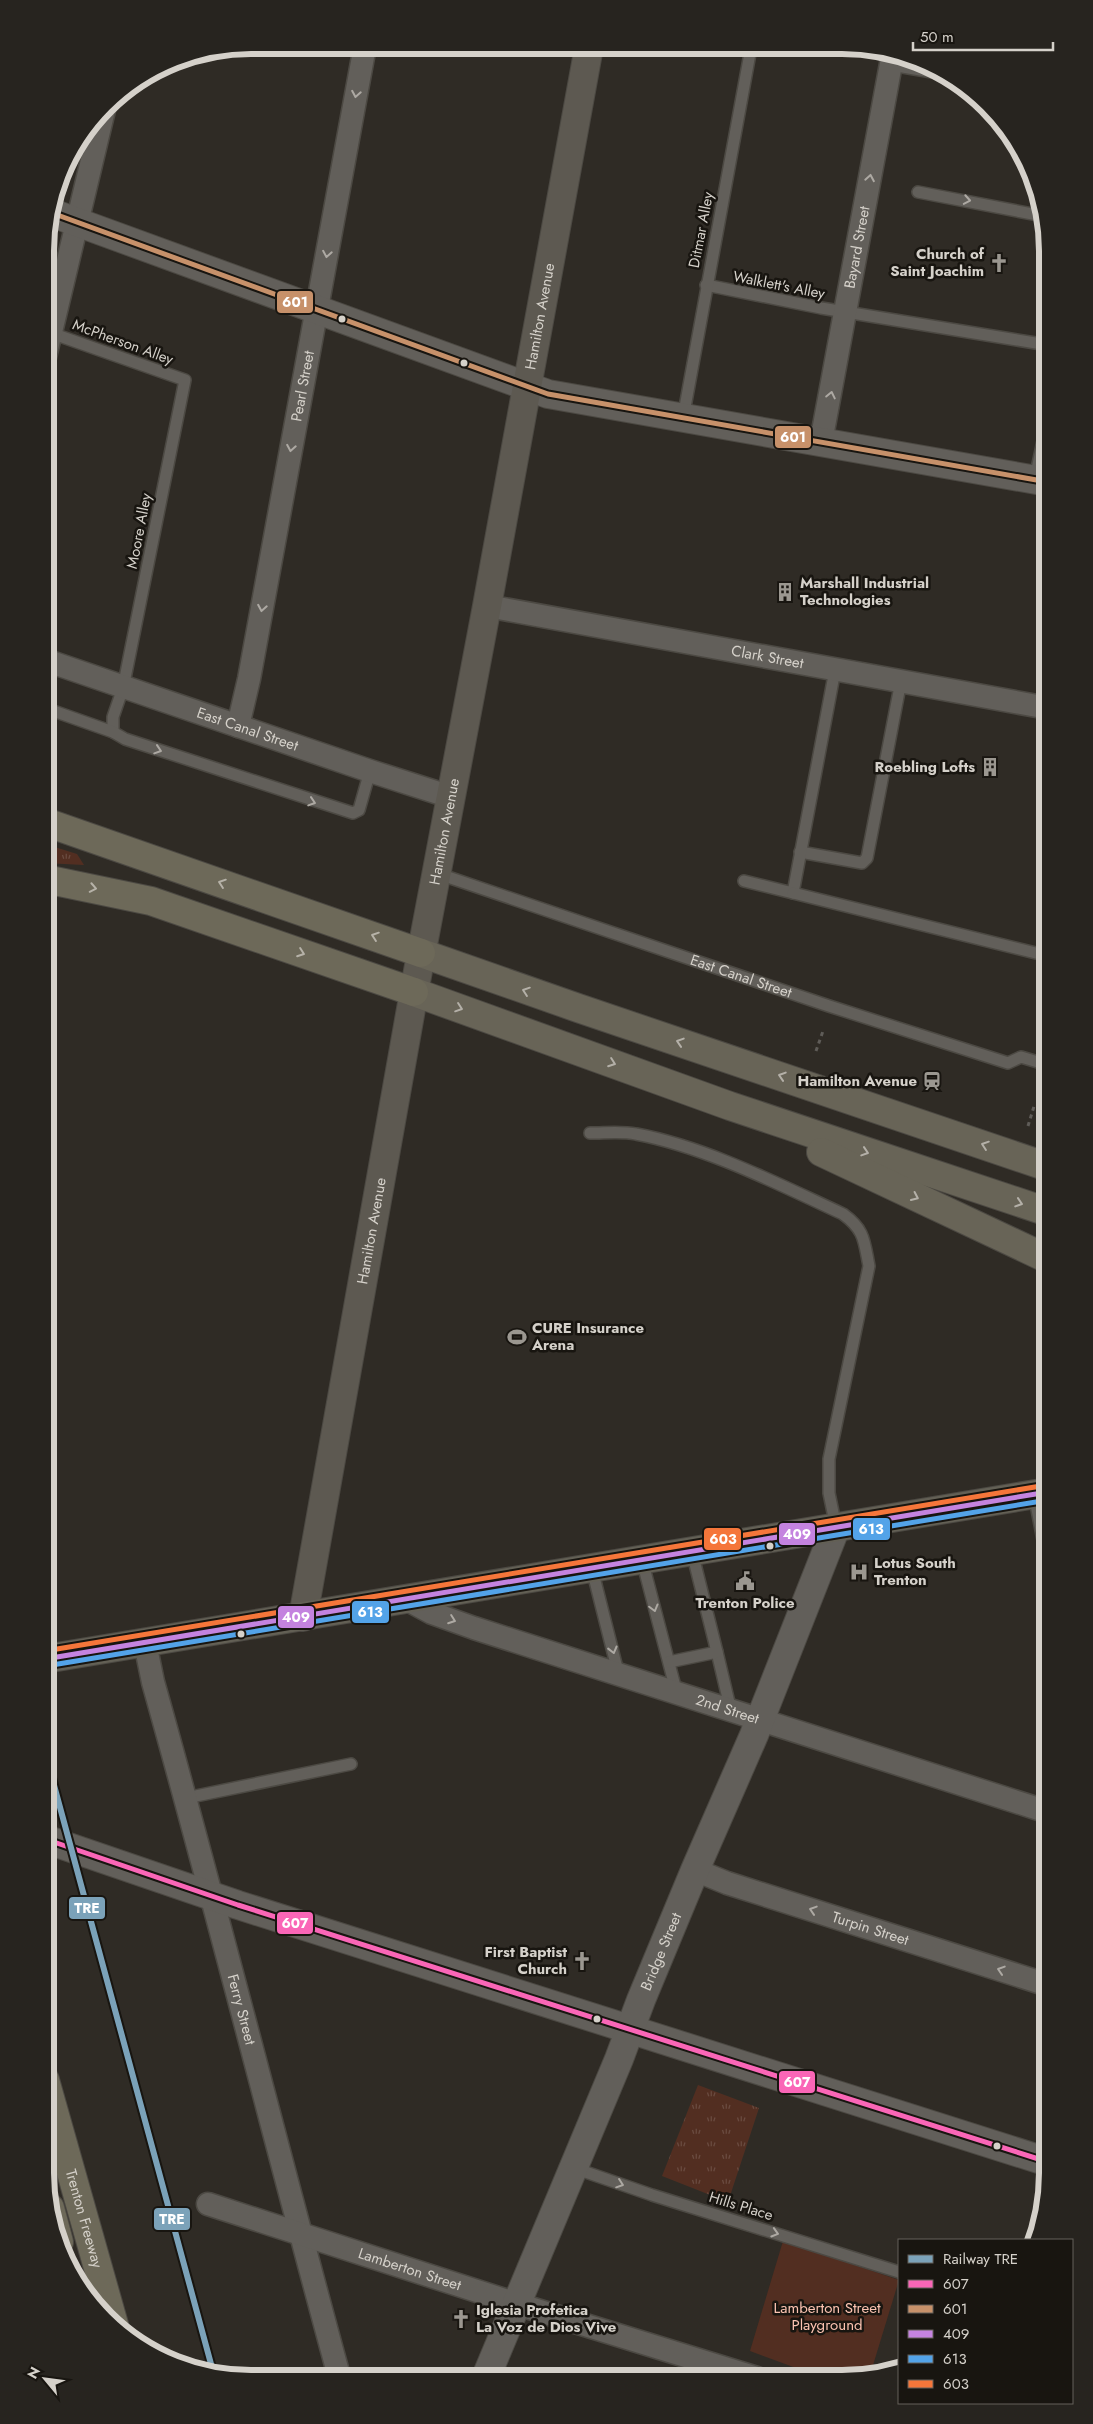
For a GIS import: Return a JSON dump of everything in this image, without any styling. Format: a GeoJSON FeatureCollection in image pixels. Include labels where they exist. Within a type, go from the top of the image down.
{"type":"FeatureCollection","features":[{"type":"Feature","properties":{"kind":"highway"},"geometry":{"type":"LineString","coordinates":[[54,825],[421,952],[570,1006],[1039,1163]]}},
{"type":"Feature","properties":{"kind":"highway"},"geometry":{"type":"LineString","coordinates":[[54,880],[151,901],[414,992],[730,1106],[1039,1209]]}},
{"type":"Feature","properties":{"kind":"highway"},"geometry":{"type":"LineString","coordinates":[[730,1106],[850,1167],[1039,1255]]}},
{"type":"Feature","properties":{"kind":"highway","name":"Trenton Freeway"},"geometry":{"type":"LineString","coordinates":[[54,2112],[111,2313]]}},
{"type":"Feature","properties":{"kind":"main road","name":"Hamilton Avenue"},"geometry":{"type":"LineString","coordinates":[[303,1617],[421,952],[487,606],[588,54]]}},
{"type":"Feature","properties":{"kind":"main road"},"geometry":{"type":"LineString","coordinates":[[54,1658],[1039,1493]]}},
{"type":"Feature","properties":{"kind":"street","name":"Pearl Street"},"geometry":{"type":"LineString","coordinates":[[238,726],[249,679],[364,54]]}},
{"type":"Feature","properties":{"kind":"street","name":"Bayard Street"},"geometry":{"type":"LineString","coordinates":[[821,442],[892,60]]}},
{"type":"Feature","properties":{"kind":"street"},"geometry":{"type":"LineString","coordinates":[[54,321],[101,123]]}},
{"type":"Feature","properties":{"kind":"street"},"geometry":{"type":"LineString","coordinates":[[57,215],[550,395],[1039,481]]}},
{"type":"Feature","properties":{"kind":"street","name":"Clark Street"},"geometry":{"type":"LineString","coordinates":[[487,606],[1039,706]]}},
{"type":"Feature","properties":{"kind":"street","name":"East Canal Street"},"geometry":{"type":"LineString","coordinates":[[54,663],[370,771],[451,796]]}},
{"type":"Feature","properties":{"kind":"street","name":"Bridge Street"},"geometry":{"type":"LineString","coordinates":[[489,2370],[574,2168],[695,1870],[760,1721],[836,1527]]}},
{"type":"Feature","properties":{"kind":"street","name":"2nd Street"},"geometry":{"type":"LineString","coordinates":[[408,1600],[432,1612],[474,1628],[678,1695],[1039,1809]]}},
{"type":"Feature","properties":{"kind":"street","name":"Ferry Street"},"geometry":{"type":"LineString","coordinates":[[146,1643],[153,1682],[186,1798],[300,2235],[337,2370]]}},
{"type":"Feature","properties":{"kind":"street"},"geometry":{"type":"LineString","coordinates":[[54,1842],[212,1896],[1039,2159]]}},
{"type":"Feature","properties":{"kind":"street","name":"Turpin Street"},"geometry":{"type":"LineString","coordinates":[[695,1870],[736,1886],[1039,1982]]}},
{"type":"Feature","properties":{"kind":"street","name":"Lamberton Street"},"geometry":{"type":"LineString","coordinates":[[208,2204],[517,2304],[731,2370]]}},
{"type":"Feature","properties":{"kind":"lane","name":"Ditmar Alley"},"geometry":{"type":"LineString","coordinates":[[683,418],[750,54]]}},
{"type":"Feature","properties":{"kind":"lane"},"geometry":{"type":"LineString","coordinates":[[918,192],[1036,215]]}},
{"type":"Feature","properties":{"kind":"lane","name":"Walklett's Alley"},"geometry":{"type":"LineString","coordinates":[[706,286],[846,312],[1039,344]]}},
{"type":"Feature","properties":{"kind":"lane","name":"McPherson Alley"},"geometry":{"type":"LineString","coordinates":[[54,334],[185,380]]}},
{"type":"Feature","properties":{"kind":"lane","name":"Moore Alley"},"geometry":{"type":"LineString","coordinates":[[113,732],[113,717],[123,688],[185,380]]}},
{"type":"Feature","properties":{"kind":"lane"},"geometry":{"type":"LineString","coordinates":[[793,893],[835,670]]}},
{"type":"Feature","properties":{"kind":"lane"},"geometry":{"type":"LineString","coordinates":[[800,852],[862,863],[867,858],[901,681]]}},
{"type":"Feature","properties":{"kind":"lane"},"geometry":{"type":"LineString","coordinates":[[54,711],[113,732],[134,742],[353,813],[360,810],[370,771]]}},
{"type":"Feature","properties":{"kind":"lane","name":"East Canal Street"},"geometry":{"type":"LineString","coordinates":[[436,873],[829,1006],[1008,1063],[1021,1057],[1039,1062]]}},
{"type":"Feature","properties":{"kind":"lane"},"geometry":{"type":"LineString","coordinates":[[744,881],[1039,954]]}},
{"type":"Feature","properties":{"kind":"lane"},"geometry":{"type":"LineString","coordinates":[[590,1134],[635,1134],[712,1157],[737,1166],[843,1214],[858,1225],[865,1244],[869,1266],[829,1458],[829,1493],[836,1527]]}},
{"type":"Feature","properties":{"kind":"lane"},"geometry":{"type":"LineString","coordinates":[[692,1552],[732,1712]]}},
{"type":"Feature","properties":{"kind":"lane"},"geometry":{"type":"LineString","coordinates":[[642,1560],[678,1695]]}},
{"type":"Feature","properties":{"kind":"lane"},"geometry":{"type":"LineString","coordinates":[[592,1569],[620,1676]]}},
{"type":"Feature","properties":{"kind":"lane"},"geometry":{"type":"LineString","coordinates":[[669,1662],[717,1652]]}},
{"type":"Feature","properties":{"kind":"lane"},"geometry":{"type":"LineString","coordinates":[[186,1798],[351,1764]]}},
{"type":"Feature","properties":{"kind":"lane","name":"Hills Place"},"geometry":{"type":"LineString","coordinates":[[574,2168],[652,2195],[898,2272]]}},
{"type":"Feature","properties":{"kind":"path"},"geometry":{"type":"LineString","coordinates":[[816,1051],[823,1031]]}},
{"type":"Feature","properties":{"kind":"path"},"geometry":{"type":"LineString","coordinates":[[1028,1126],[1035,1104]]}},
{"type":"Feature","properties":{"kind":"green space"},"geometry":{"type":"Polygon","coordinates":[[[54,847],[77,854],[84,865],[54,863],[54,847]]]}},
{"type":"Feature","properties":{"kind":"green space"},"geometry":{"type":"Polygon","coordinates":[[[698,2085],[759,2108],[728,2202],[662,2176],[698,2085]]]}},
{"type":"Feature","properties":{"kind":"green space","name":"Lamberton Street Playground"},"geometry":{"type":"Polygon","coordinates":[[[783,2241],[898,2280],[872,2368],[802,2370],[750,2351],[783,2241]]]}},
{"type":"Feature","properties":{"kind":"rail line","name":"TRE"},"geometry":{"type":"LineString","coordinates":[[54,1785],[212,2366]]}},
{"type":"Feature","properties":{"kind":"transit line","name":"601"},"geometry":{"type":"LineString","coordinates":[[57,215],[548,394],[1039,480]]}},
{"type":"Feature","properties":{"kind":"transit line","name":"603"},"geometry":{"type":"LineString","coordinates":[[54,1650],[1039,1486]]}},
{"type":"Feature","properties":{"kind":"transit line","name":"409"},"geometry":{"type":"LineString","coordinates":[[54,1658],[1039,1493]]}},
{"type":"Feature","properties":{"kind":"transit line","name":"613"},"geometry":{"type":"LineString","coordinates":[[54,1665],[1039,1501]]}},
{"type":"Feature","properties":{"kind":"transit line","name":"607"},"geometry":{"type":"LineString","coordinates":[[54,1842],[238,1905],[1039,2159]]}},
{"type":"Feature","properties":{"kind":"place","name":"Church of Saint Joachim"},"geometry":{"type":"Point","coordinates":[999,263]}},
{"type":"Feature","properties":{"kind":"place","name":"Marshall Industrial Technologies"},"geometry":{"type":"Point","coordinates":[785,592]}},
{"type":"Feature","properties":{"kind":"place","name":"Roebling Lofts"},"geometry":{"type":"Point","coordinates":[990,767]}},
{"type":"Feature","properties":{"kind":"place","name":"Hamilton Avenue"},"geometry":{"type":"Point","coordinates":[932,1081]}},
{"type":"Feature","properties":{"kind":"place","name":"CURE Insurance Arena"},"geometry":{"type":"Point","coordinates":[517,1337]}},
{"type":"Feature","properties":{"kind":"place","name":"Lotus South Trenton"},"geometry":{"type":"Point","coordinates":[859,1572]}},
{"type":"Feature","properties":{"kind":"place","name":"Trenton Police"},"geometry":{"type":"Point","coordinates":[745,1581]}},
{"type":"Feature","properties":{"kind":"place","name":"First Baptist Church"},"geometry":{"type":"Point","coordinates":[582,1961]}},
{"type":"Feature","properties":{"kind":"place","name":"Iglesia Profetica La Voz de Dios Vive"},"geometry":{"type":"Point","coordinates":[461,2319]}}]}
